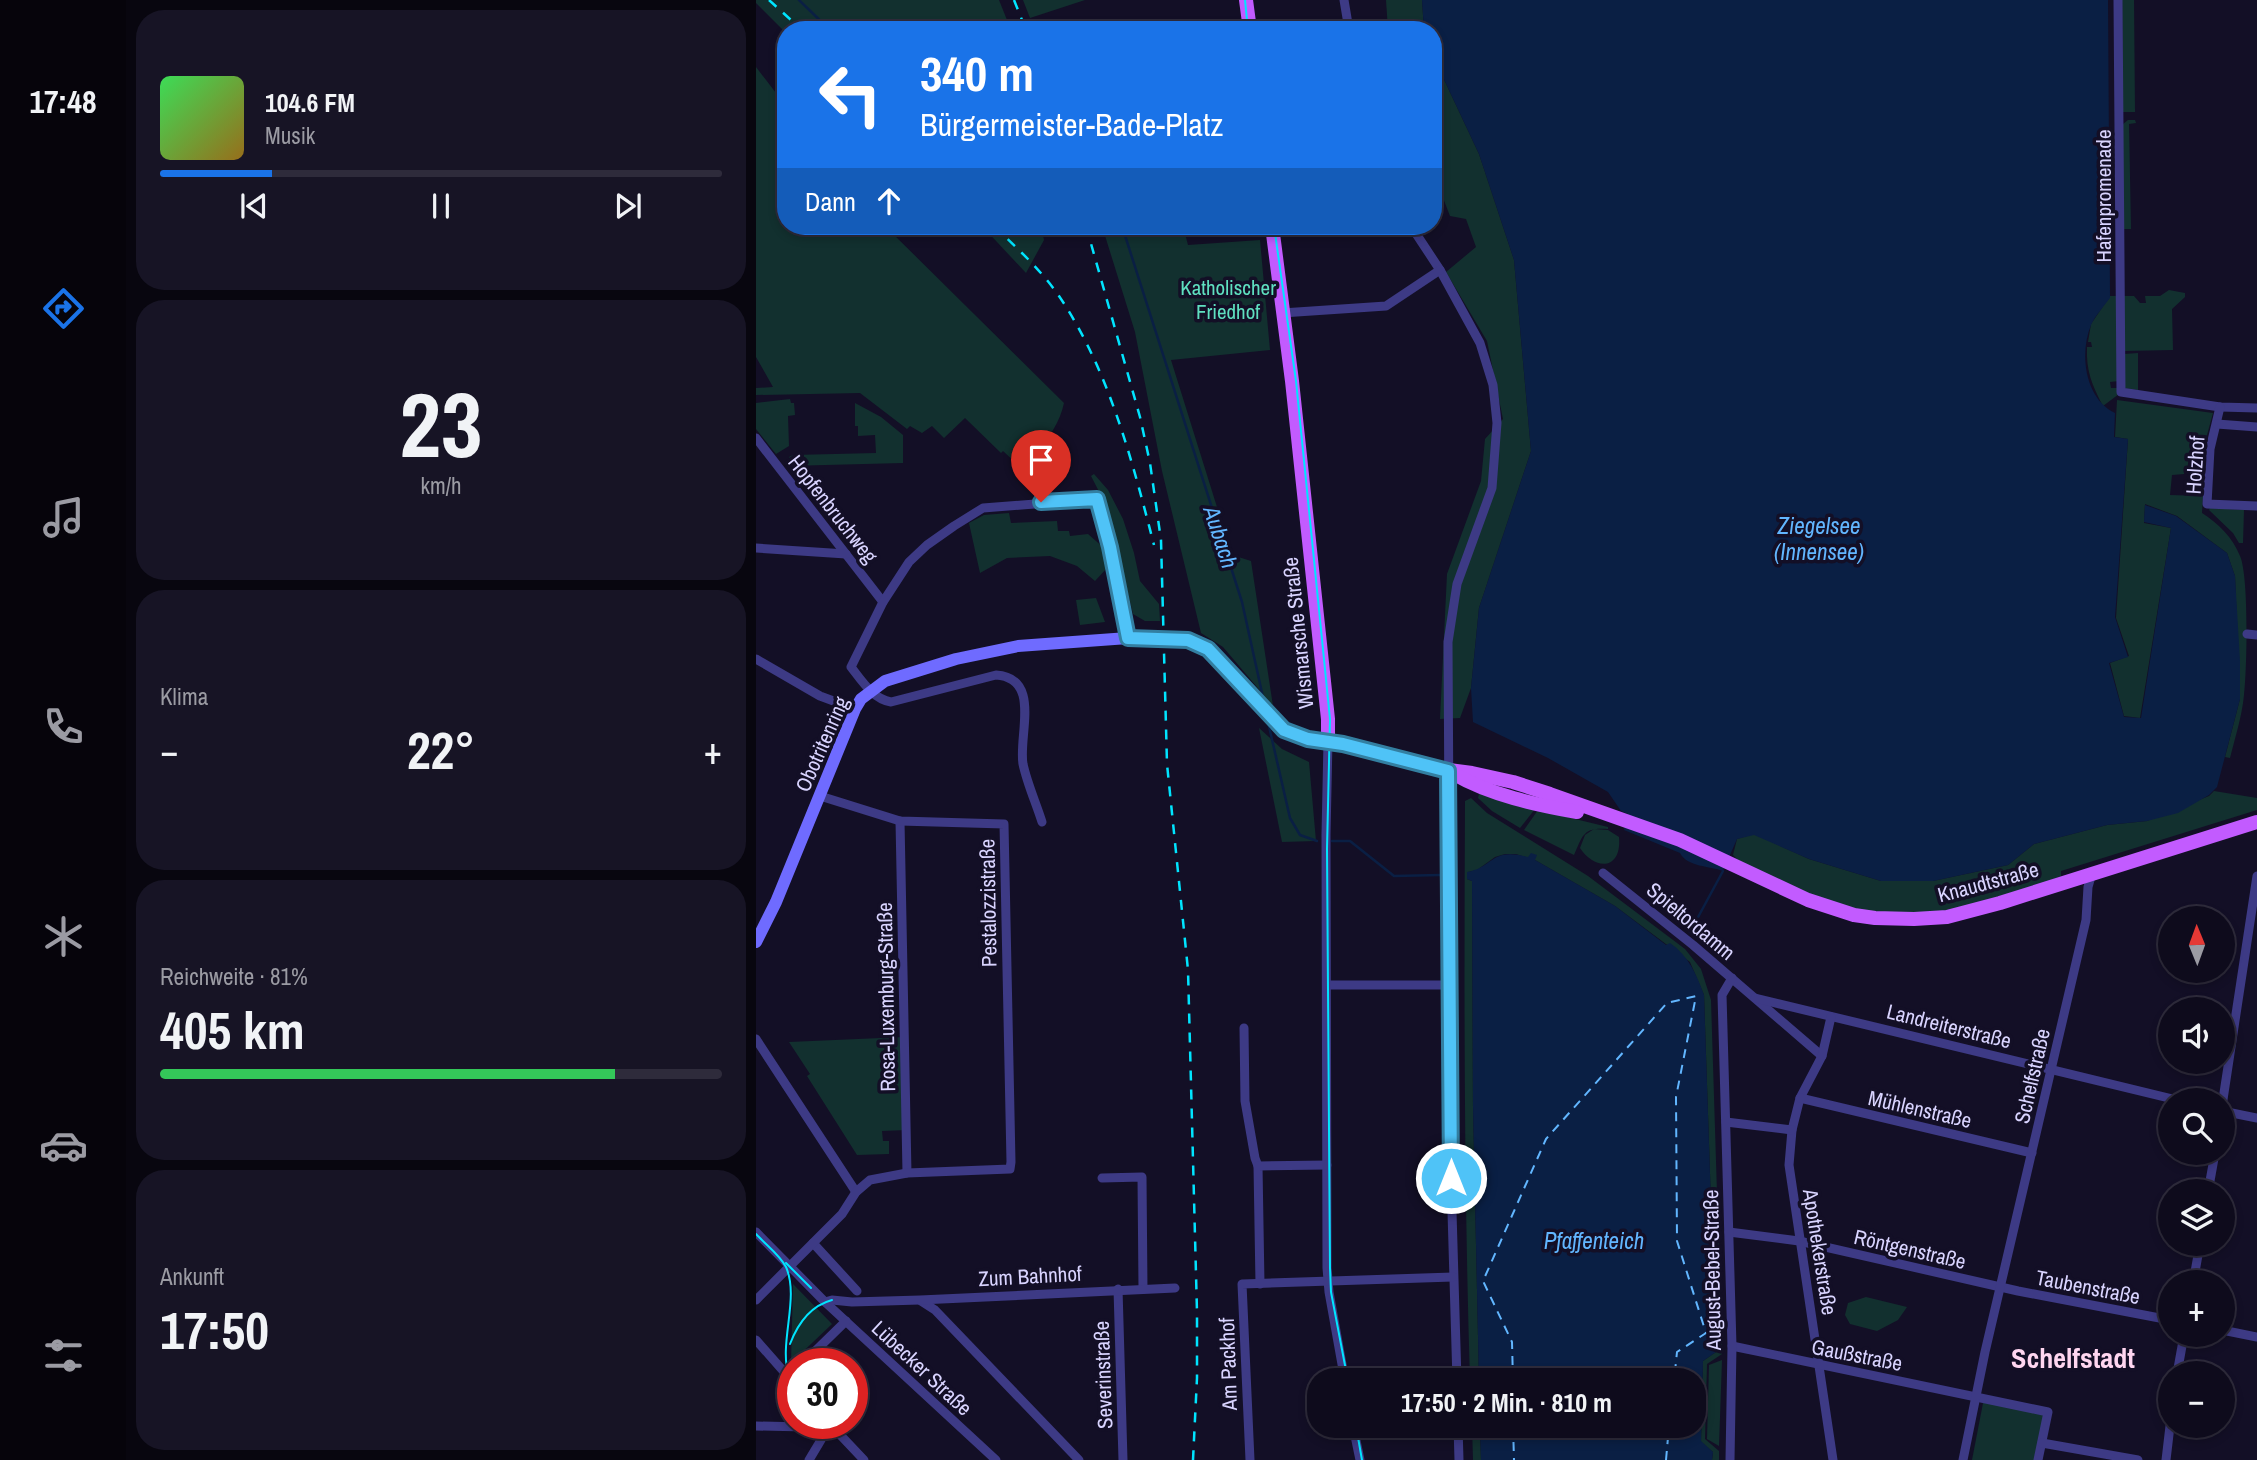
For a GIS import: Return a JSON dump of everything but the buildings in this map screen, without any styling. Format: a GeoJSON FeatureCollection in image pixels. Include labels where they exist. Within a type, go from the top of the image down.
{"type":"FeatureCollection","features":[{"type":"Feature","properties":{"kind":"main road"},"geometry":{"type":"LineString","coordinates":[[1246,0],[1249,21]]}},
{"type":"Feature","properties":{"kind":"main road","name":"Wismarsche Straße"},"geometry":{"type":"LineString","coordinates":[[1273,235],[1292,381],[1328,719],[1328,741]]}},
{"type":"Feature","properties":{"kind":"main road","name":"Knaudtstraße"},"geometry":{"type":"LineString","coordinates":[[1328,741],[1448,771],[1513,782],[1680,840],[1795,895],[1864,916],[1914,919],[1947,917],[2000,903],[2257,822]]}},
{"type":"Feature","properties":{"kind":"street"},"geometry":{"type":"LineString","coordinates":[[1344,0],[1348,21]]}},
{"type":"Feature","properties":{"kind":"street","name":"Hafenpromenade"},"geometry":{"type":"LineString","coordinates":[[2119,0],[2125,393],[2220,407]]}},
{"type":"Feature","properties":{"kind":"street"},"geometry":{"type":"LineString","coordinates":[[1417,235],[1465,313],[1487,361],[1493,385],[1497,423],[1492,488],[1457,584],[1448,642],[1453,1278],[1456,1368]]}},
{"type":"Feature","properties":{"kind":"street"},"geometry":{"type":"LineString","coordinates":[[1282,313],[1385,306],[1440,270]]}},
{"type":"Feature","properties":{"kind":"street"},"geometry":{"type":"LineString","coordinates":[[2220,407],[2257,408]]}},
{"type":"Feature","properties":{"kind":"street","name":"Holzhof"},"geometry":{"type":"LineString","coordinates":[[2220,407],[2210,449],[2207,504],[2257,506]]}},
{"type":"Feature","properties":{"kind":"street","name":"Holzhof"},"geometry":{"type":"LineString","coordinates":[[2217,424],[2257,427]]}},
{"type":"Feature","properties":{"kind":"street","name":"Hopfenbruchweg"},"geometry":{"type":"LineString","coordinates":[[756,438],[883,601]]}},
{"type":"Feature","properties":{"kind":"street"},"geometry":{"type":"LineString","coordinates":[[1042,822],[1023,762],[1024,701],[1012,679],[996,675],[891,702],[881,701],[851,667],[883,601],[909,562],[927,545],[984,508],[1097,499],[1110,547],[1128,638]]}},
{"type":"Feature","properties":{"kind":"street"},"geometry":{"type":"LineString","coordinates":[[756,548],[846,554]]}},
{"type":"Feature","properties":{"kind":"street","name":"Obotritenring"},"geometry":{"type":"LineString","coordinates":[[756,942],[776,902],[855,709],[861,699],[871,691],[902,674],[1018,646],[1128,638],[1188,640],[1208,649],[1284,730],[1296,736],[1328,741]]}},
{"type":"Feature","properties":{"kind":"street"},"geometry":{"type":"LineString","coordinates":[[756,659],[820,696],[855,709]]}},
{"type":"Feature","properties":{"kind":"street","name":"Wismarsche Straße"},"geometry":{"type":"LineString","coordinates":[[1328,741],[1328,1282]]}},
{"type":"Feature","properties":{"kind":"street","name":"Pestalozzistraße"},"geometry":{"type":"LineString","coordinates":[[820,796],[901,821],[1004,824],[1010,1169],[908,1173]]}},
{"type":"Feature","properties":{"kind":"street","name":"Rosa-Luxemburg-Straße"},"geometry":{"type":"LineString","coordinates":[[901,821],[908,1173]]}},
{"type":"Feature","properties":{"kind":"street","name":"Spieltordamm"},"geometry":{"type":"LineString","coordinates":[[1603,873],[1732,978],[1822,1056]]}},
{"type":"Feature","properties":{"kind":"street","name":"Schelfstraße"},"geometry":{"type":"LineString","coordinates":[[1963,1460],[2000,1287],[2086,920],[2088,887],[2092,873]]}},
{"type":"Feature","properties":{"kind":"street"},"geometry":{"type":"LineString","coordinates":[[2225,1088],[2257,876]]}},
{"type":"Feature","properties":{"kind":"street","name":"August-Bebel-Straße"},"geometry":{"type":"LineString","coordinates":[[1730,1460],[1732,1346],[1722,995],[1732,978]]}},
{"type":"Feature","properties":{"kind":"street"},"geometry":{"type":"LineString","coordinates":[[1327,985],[1450,985]]}},
{"type":"Feature","properties":{"kind":"street","name":"Landreiterstraße"},"geometry":{"type":"LineString","coordinates":[[1755,998],[2158,1096]]}},
{"type":"Feature","properties":{"kind":"street","name":"Apothekerstraße"},"geometry":{"type":"LineString","coordinates":[[1831,1017],[1822,1056],[1800,1098],[1792,1130],[1789,1165],[1833,1460]]}},
{"type":"Feature","properties":{"kind":"street"},"geometry":{"type":"LineString","coordinates":[[1244,1028],[1245,1101],[1258,1166],[1260,1284],[1453,1278]]}},
{"type":"Feature","properties":{"kind":"street"},"geometry":{"type":"LineString","coordinates":[[756,1039],[856,1192]]}},
{"type":"Feature","properties":{"kind":"street","name":"Mühlenstraße"},"geometry":{"type":"LineString","coordinates":[[1800,1098],[2032,1153]]}},
{"type":"Feature","properties":{"kind":"street"},"geometry":{"type":"LineString","coordinates":[[2235,1112],[2257,1118]]}},
{"type":"Feature","properties":{"kind":"street"},"geometry":{"type":"LineString","coordinates":[[1726,1122],[1792,1130]]}},
{"type":"Feature","properties":{"kind":"street"},"geometry":{"type":"LineString","coordinates":[[1258,1166],[1327,1165]]}},
{"type":"Feature","properties":{"kind":"street"},"geometry":{"type":"LineString","coordinates":[[756,1300],[846,1209],[856,1192],[870,1180],[908,1173]]}},
{"type":"Feature","properties":{"kind":"street"},"geometry":{"type":"LineString","coordinates":[[1102,1178],[1142,1177],[1143,1289]]}},
{"type":"Feature","properties":{"kind":"street","name":"Lübecker Straße"},"geometry":{"type":"LineString","coordinates":[[756,1232],[825,1302],[996,1460]]}},
{"type":"Feature","properties":{"kind":"street","name":"Röntgenstraße"},"geometry":{"type":"LineString","coordinates":[[1729,1232],[1800,1241],[2000,1287]]}},
{"type":"Feature","properties":{"kind":"street"},"geometry":{"type":"LineString","coordinates":[[813,1243],[857,1291]]}},
{"type":"Feature","properties":{"kind":"street"},"geometry":{"type":"LineString","coordinates":[[1328,1282],[1343,1368]]}},
{"type":"Feature","properties":{"kind":"street","name":"Am Packhof"},"geometry":{"type":"LineString","coordinates":[[1250,1460],[1242,1284],[1260,1284]]}},
{"type":"Feature","properties":{"kind":"street","name":"Taubenstraße"},"geometry":{"type":"LineString","coordinates":[[2000,1287],[2158,1318]]}},
{"type":"Feature","properties":{"kind":"street","name":"Zum Bahnhof"},"geometry":{"type":"LineString","coordinates":[[825,1302],[1175,1288]]}},
{"type":"Feature","properties":{"kind":"street","name":"Severinstraße"},"geometry":{"type":"LineString","coordinates":[[1118,1289],[1123,1460]]}},
{"type":"Feature","properties":{"kind":"street"},"geometry":{"type":"LineString","coordinates":[[919,1300],[941,1316],[1079,1460]]}},
{"type":"Feature","properties":{"kind":"street"},"geometry":{"type":"LineString","coordinates":[[818,1348],[846,1321]]}},
{"type":"Feature","properties":{"kind":"street"},"geometry":{"type":"LineString","coordinates":[[2235,1333],[2257,1337]]}},
{"type":"Feature","properties":{"kind":"street"},"geometry":{"type":"LineString","coordinates":[[756,1340],[777,1362]]}},
{"type":"Feature","properties":{"kind":"street","name":"Gaußstraße"},"geometry":{"type":"LineString","coordinates":[[1732,1346],[2048,1412],[2042,1443]]}},
{"type":"Feature","properties":{"kind":"street"},"geometry":{"type":"LineString","coordinates":[[756,1426],[806,1427],[818,1434],[821,1440],[809,1460]]}},
{"type":"Feature","properties":{"kind":"street"},"geometry":{"type":"LineString","coordinates":[[1355,1438],[1360,1460]]}},
{"type":"Feature","properties":{"kind":"street"},"geometry":{"type":"LineString","coordinates":[[1458,1438],[1459,1460]]}},
{"type":"Feature","properties":{"kind":"street"},"geometry":{"type":"LineString","coordinates":[[2166,1460],[2169,1438]]}},
{"type":"Feature","properties":{"kind":"street"},"geometry":{"type":"LineString","coordinates":[[845,1439],[864,1460]]}},
{"type":"Feature","properties":{"kind":"street"},"geometry":{"type":"LineString","coordinates":[[2038,1460],[2042,1443],[2138,1460]]}},
{"type":"Feature","properties":{"kind":"green space"},"geometry":{"type":"Polygon","coordinates":[[[756,0],[999,0],[1007,20],[777,21],[777,24],[756,0]]]}},
{"type":"Feature","properties":{"kind":"green space"},"geometry":{"type":"Polygon","coordinates":[[[1023,0],[1085,0],[1030,18],[1023,0]]]}},
{"type":"Feature","properties":{"kind":"green space"},"geometry":{"type":"Polygon","coordinates":[[[1386,0],[1422,0],[1423,21],[1387,21],[1386,0]]]}},
{"type":"Feature","properties":{"kind":"green space"},"geometry":{"type":"Polygon","coordinates":[[[2122,0],[2134,0],[2135,112],[2123,112],[2122,0]]]}},
{"type":"Feature","properties":{"kind":"green space"},"geometry":{"type":"Polygon","coordinates":[[[756,67],[777,94],[777,235],[894,235],[1064,403],[1060,417],[1036,452],[1048,466],[1032,478],[965,418],[944,438],[932,426],[922,433],[910,426],[907,429],[860,393],[756,395],[756,388],[773,387],[756,357],[756,67]]]}},
{"type":"Feature","properties":{"kind":"green space"},"geometry":{"type":"Polygon","coordinates":[[[1442,75],[1479,154],[1514,260],[1531,451],[1479,608],[1471,688],[1460,718],[1440,719],[1447,574],[1481,481],[1485,439],[1503,419],[1487,341],[1446,272],[1476,247],[1466,219],[1450,216],[1442,195],[1442,75]]]}},
{"type":"Feature","properties":{"kind":"green space"},"geometry":{"type":"Polygon","coordinates":[[[2128,120],[2135,120],[2136,123],[2129,124],[2131,229],[2123,229],[2122,125],[2128,120]]]}},
{"type":"Feature","properties":{"kind":"green space"},"geometry":{"type":"Polygon","coordinates":[[[990,235],[1043,235],[1044,240],[1026,273],[990,235]]]}},
{"type":"Feature","properties":{"kind":"green space","name":"Katholischer Friedhof"},"geometry":{"type":"Polygon","coordinates":[[[1105,235],[1185,235],[1188,245],[1260,240],[1270,350],[1171,360],[1232,555],[1251,561],[1273,706],[1223,647],[1201,633],[1162,471],[1135,332],[1105,235]]]}},
{"type":"Feature","properties":{"kind":"green space"},"geometry":{"type":"Polygon","coordinates":[[[2169,290],[2185,293],[2185,297],[2172,309],[2173,350],[2124,351],[2124,296],[2134,296],[2140,303],[2146,303],[2145,296],[2160,296],[2169,290]]]}},
{"type":"Feature","properties":{"kind":"green space"},"geometry":{"type":"Polygon","coordinates":[[[2110,296],[2118,296],[2119,381],[2110,382],[2111,388],[2119,388],[2119,394],[2103,406],[2090,378],[2087,347],[2092,347],[2091,342],[2088,342],[2091,324],[2110,296]]]}},
{"type":"Feature","properties":{"kind":"green space"},"geometry":{"type":"Polygon","coordinates":[[[2138,353],[2138,390],[2125,388],[2124,354],[2138,353]]]}},
{"type":"Feature","properties":{"kind":"green space"},"geometry":{"type":"Polygon","coordinates":[[[790,399],[791,403],[794,403],[795,415],[788,416],[789,446],[776,454],[756,429],[756,403],[790,399]]]}},
{"type":"Feature","properties":{"kind":"green space"},"geometry":{"type":"Polygon","coordinates":[[[2117,400],[2213,413],[2207,435],[2184,474],[2172,475],[2170,495],[2203,496],[2202,513],[2229,537],[2237,549],[2243,567],[2245,683],[2242,711],[2230,758],[2225,757],[2240,699],[2235,576],[2227,553],[2177,516],[2145,504],[2144,523],[2171,528],[2140,718],[2124,716],[2110,663],[2129,656],[2116,618],[2128,439],[2115,437],[2117,400]]]}},
{"type":"Feature","properties":{"kind":"green space"},"geometry":{"type":"Polygon","coordinates":[[[855,403],[881,417],[903,435],[903,463],[787,466],[791,461],[789,457],[793,455],[876,453],[875,435],[858,436],[855,403]]]}},
{"type":"Feature","properties":{"kind":"green space"},"geometry":{"type":"Polygon","coordinates":[[[1094,474],[1108,490],[1123,519],[1140,581],[1159,604],[1160,621],[1145,621],[1133,614],[1108,509],[1091,476],[1094,474]]]}},
{"type":"Feature","properties":{"kind":"green space"},"geometry":{"type":"Polygon","coordinates":[[[2210,508],[2244,510],[2243,543],[2239,543],[2210,508]]]}},
{"type":"Feature","properties":{"kind":"green space"},"geometry":{"type":"Polygon","coordinates":[[[1009,513],[1011,523],[1057,521],[1058,531],[1069,531],[1070,536],[1088,534],[1104,548],[1107,568],[1095,581],[1077,566],[1050,556],[1007,558],[980,573],[969,523],[984,515],[1009,513]]]}},
{"type":"Feature","properties":{"kind":"green space"},"geometry":{"type":"Polygon","coordinates":[[[1096,598],[1105,622],[1080,625],[1076,600],[1096,598]]]}},
{"type":"Feature","properties":{"kind":"green space"},"geometry":{"type":"Polygon","coordinates":[[[1259,728],[1282,749],[1309,762],[1316,841],[1282,842],[1259,728]]]}},
{"type":"Feature","properties":{"kind":"green space"},"geometry":{"type":"Polygon","coordinates":[[[2214,791],[2257,798],[2257,810],[2061,871],[2061,876],[2032,888],[1949,912],[1895,916],[1834,906],[1741,863],[1733,855],[1737,839],[1754,834],[1809,859],[1881,881],[1933,881],[2008,865],[2034,844],[2107,825],[2147,821],[2209,796],[2214,791]]]}},
{"type":"Feature","properties":{"kind":"green space"},"geometry":{"type":"Polygon","coordinates":[[[1479,794],[1535,809],[1520,828],[1492,811],[1478,798],[1479,794]]]}},
{"type":"Feature","properties":{"kind":"green space"},"geometry":{"type":"Polygon","coordinates":[[[1471,798],[1487,813],[1588,876],[1685,949],[1701,969],[1711,1000],[1722,1354],[1707,1364],[1706,1402],[1706,1368],[1703,1368],[1703,1361],[1716,1352],[1704,995],[1690,962],[1615,906],[1535,860],[1516,854],[1495,857],[1477,870],[1468,872],[1467,879],[1472,881],[1473,1107],[1479,1368],[1470,1368],[1465,801],[1471,798]]]}},
{"type":"Feature","properties":{"kind":"green space"},"geometry":{"type":"Polygon","coordinates":[[[1538,810],[1608,829],[1593,829],[1585,834],[1574,855],[1524,830],[1538,810]]]}},
{"type":"Feature","properties":{"kind":"green space"},"geometry":{"type":"Polygon","coordinates":[[[1594,829],[1608,830],[1619,837],[1616,856],[1607,864],[1593,861],[1580,848],[1585,835],[1594,829]]]}},
{"type":"Feature","properties":{"kind":"green space"},"geometry":{"type":"Polygon","coordinates":[[[904,1037],[907,1130],[882,1131],[883,1141],[889,1141],[889,1154],[857,1155],[807,1076],[810,1074],[789,1042],[904,1037]]]}},
{"type":"Feature","properties":{"kind":"green space"},"geometry":{"type":"Polygon","coordinates":[[[793,1284],[832,1324],[807,1348],[791,1348],[793,1284]]]}},
{"type":"Feature","properties":{"kind":"green space"},"geometry":{"type":"Polygon","coordinates":[[[1866,1297],[1907,1307],[1898,1320],[1877,1331],[1850,1324],[1845,1315],[1848,1303],[1866,1297]]]}},
{"type":"Feature","properties":{"kind":"green space"},"geometry":{"type":"Polygon","coordinates":[[[1722,1360],[1719,1446],[1707,1439],[1709,1365],[1722,1360]]]}},
{"type":"Feature","properties":{"kind":"green space"},"geometry":{"type":"Polygon","coordinates":[[[1984,1398],[2048,1412],[2038,1460],[1972,1460],[1984,1398]]]}},
{"type":"Feature","properties":{"kind":"green space"},"geometry":{"type":"Polygon","coordinates":[[[1472,1438],[1480,1438],[1481,1460],[1473,1460],[1472,1438]]]}},
{"type":"Feature","properties":{"kind":"green space"},"geometry":{"type":"Polygon","coordinates":[[[1701,1438],[1705,1438],[1719,1451],[1719,1460],[1712,1460],[1713,1452],[1701,1442],[1701,1438]]]}},
{"type":"Feature","properties":{"kind":"water","name":"Ziegelsee (Innensee)"},"geometry":{"type":"Polygon","coordinates":[[[1422,0],[2108,0],[2110,298],[2091,325],[2085,362],[2091,387],[2105,406],[2115,413],[2114,437],[2128,439],[2115,617],[2128,657],[2109,663],[2124,717],[2141,718],[2171,528],[2144,522],[2145,505],[2176,516],[2227,553],[2235,576],[2240,699],[2217,787],[2209,795],[2178,813],[2147,821],[2107,825],[2034,844],[2008,865],[1933,881],[1881,881],[1809,859],[1754,835],[1737,839],[1723,871],[1693,864],[1680,853],[1624,830],[1628,814],[1621,811],[1608,792],[1548,758],[1473,722],[1471,688],[1479,608],[1531,451],[1514,260],[1479,154],[1442,75],[1442,21],[1423,21],[1422,0]]]}},
{"type":"Feature","properties":{"kind":"water","name":"Pfaffenteich"},"geometry":{"type":"Polygon","coordinates":[[[1531,853],[1537,855],[1535,860],[1615,906],[1666,945],[1670,943],[1682,953],[1691,966],[1704,995],[1716,1352],[1703,1361],[1703,1368],[1479,1368],[1473,1107],[1472,881],[1467,879],[1467,872],[1506,854],[1528,857],[1531,853]]]}},
{"type":"Feature","properties":{"kind":"water","name":"Pfaffenteich"},"geometry":{"type":"Polygon","coordinates":[[[1480,1438],[1701,1438],[1713,1452],[1712,1460],[1481,1460],[1480,1438]]]}},
{"type":"Feature","properties":{"kind":"waterway","name":"Aubach"},"geometry":{"type":"LineString","coordinates":[[799,0],[821,21]]}},
{"type":"Feature","properties":{"kind":"waterway","name":"Aubach"},"geometry":{"type":"LineString","coordinates":[[1125,235],[1242,602],[1264,702]]}},
{"type":"Feature","properties":{"kind":"waterway","name":"Aubach"},"geometry":{"type":"LineString","coordinates":[[1268,722],[1290,818],[1300,835],[1317,841]]}},
{"type":"Feature","properties":{"kind":"waterway","name":"Aubach"},"geometry":{"type":"LineString","coordinates":[[1332,841],[1350,841],[1394,876],[1440,875]]}},
{"type":"Feature","properties":{"kind":"waterway"},"geometry":{"type":"LineString","coordinates":[[1690,932],[1723,871]]}},
{"type":"Feature","properties":{"kind":"ferry route"},"geometry":{"type":"LineString","coordinates":[[1513,1368],[1512,1342],[1483,1281],[1546,1139],[1667,1003],[1696,996],[1676,1097],[1677,1241],[1706,1333],[1677,1352],[1675,1368]]}},
{"type":"Feature","properties":{"kind":"ferry route"},"geometry":{"type":"LineString","coordinates":[[1513,1438],[1514,1460]]}},
{"type":"Feature","properties":{"kind":"ferry route"},"geometry":{"type":"LineString","coordinates":[[1666,1460],[1668,1438]]}},
{"type":"Feature","properties":{"kind":"tram line"},"geometry":{"type":"LineString","coordinates":[[1245,0],[1247,21]]}},
{"type":"Feature","properties":{"kind":"tram line"},"geometry":{"type":"LineString","coordinates":[[1275,235],[1296,381],[1330,719],[1327,849],[1330,1268],[1331,1292],[1346,1368]]}},
{"type":"Feature","properties":{"kind":"tram line"},"geometry":{"type":"LineString","coordinates":[[756,1234],[786,1267],[790,1280],[786,1348]]}},
{"type":"Feature","properties":{"kind":"tram line"},"geometry":{"type":"LineString","coordinates":[[786,1263],[811,1288],[786,1263]]}},
{"type":"Feature","properties":{"kind":"tram line"},"geometry":{"type":"LineString","coordinates":[[790,1344],[806,1316],[817,1306],[832,1300]]}},
{"type":"Feature","properties":{"kind":"tram line"},"geometry":{"type":"LineString","coordinates":[[1358,1438],[1362,1460]]}},
{"type":"Feature","properties":{"kind":"railway"},"geometry":{"type":"LineString","coordinates":[[769,0],[792,21]]}},
{"type":"Feature","properties":{"kind":"railway"},"geometry":{"type":"LineString","coordinates":[[1014,0],[1022,21]]}},
{"type":"Feature","properties":{"kind":"railway"},"geometry":{"type":"LineString","coordinates":[[1003,235],[1052,286],[1077,324],[1092,354],[1117,416],[1154,545]]}},
{"type":"Feature","properties":{"kind":"railway"},"geometry":{"type":"LineString","coordinates":[[1089,235],[1140,417],[1150,463],[1161,540],[1167,764],[1188,970],[1197,1312],[1193,1460]]}},
{"type":"Feature","properties":{"kind":"district","name":"Schelfstadt"},"geometry":{"type":"Point","coordinates":[2073,1358]}},
{"type":"Feature","properties":{"kind":"route"},"geometry":{"type":"LineString","coordinates":[[1041,502],[1097,499],[1110,547],[1128,638],[1188,640],[1208,649],[1268,715],[1284,730],[1296,736],[1330,741],[1448,771],[1451,1178]]}}]}
